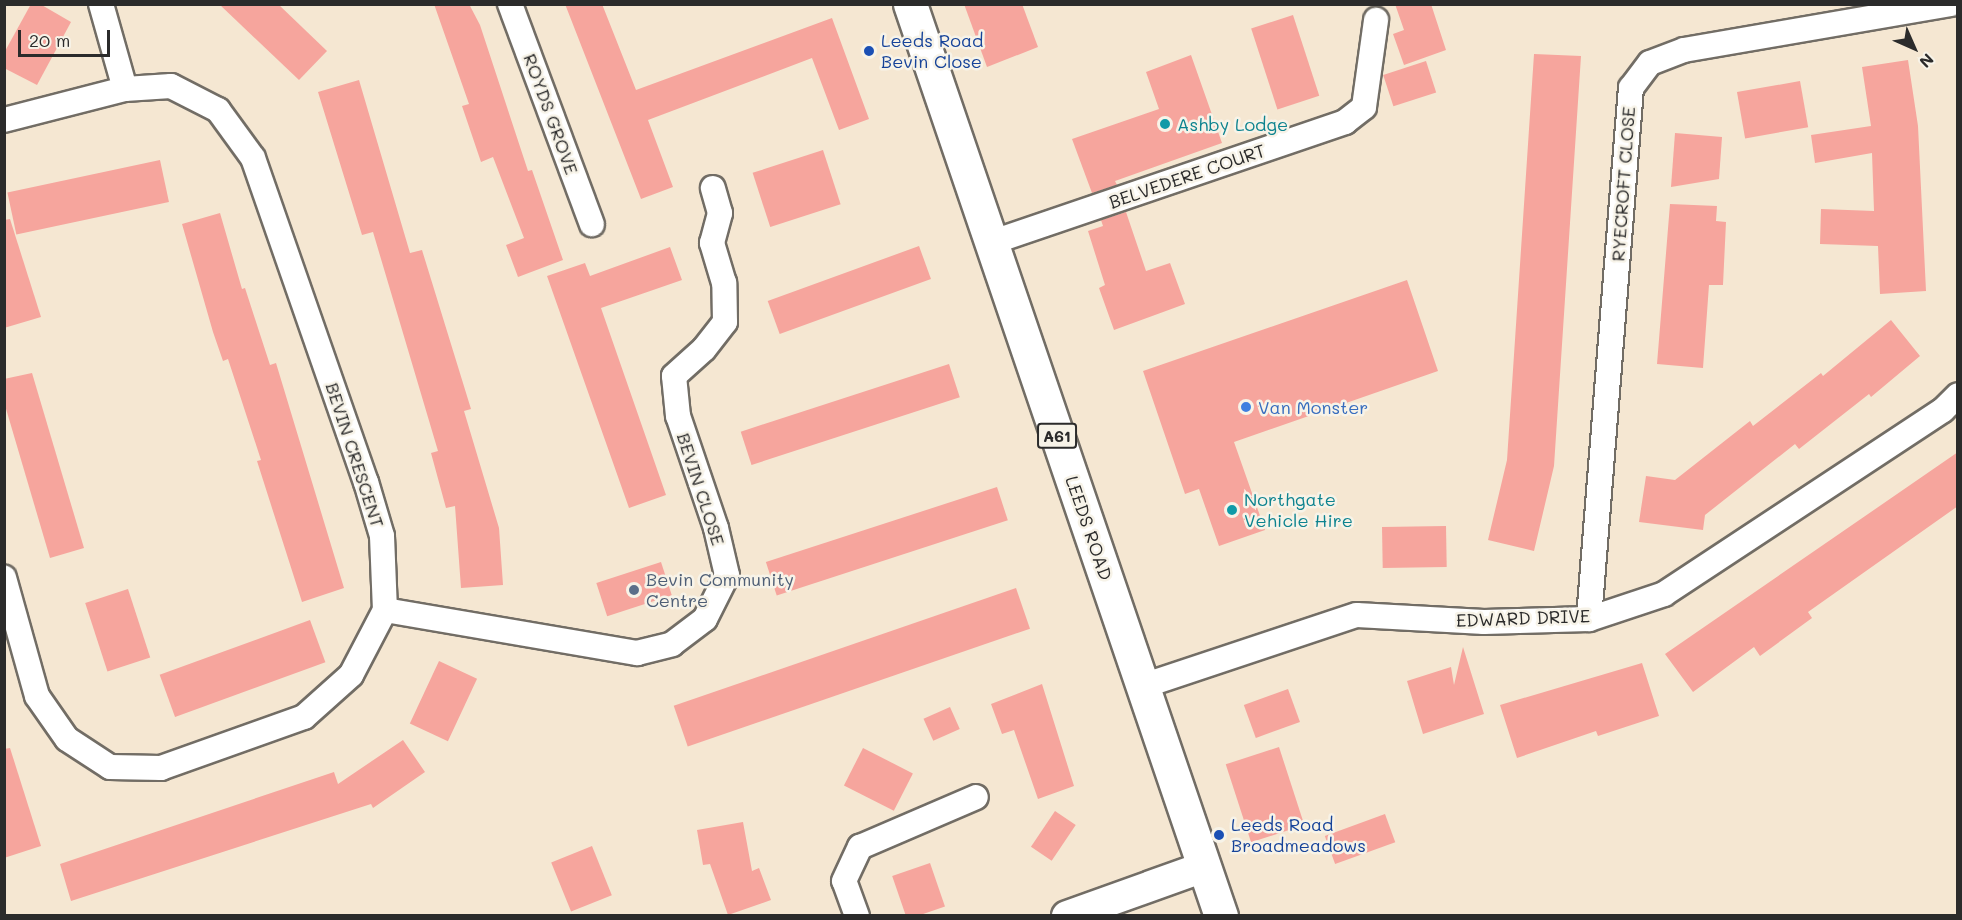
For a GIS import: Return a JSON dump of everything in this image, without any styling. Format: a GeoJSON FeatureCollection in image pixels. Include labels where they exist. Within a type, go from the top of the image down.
{"type":"FeatureCollection","features":[{"type":"Feature","properties":{"kind":"main road","name":"LEEDS ROAD"},"geometry":{"type":"LineString","coordinates":[[910,4],[1221,915]]}},
{"type":"Feature","properties":{"kind":"street"},"geometry":{"type":"LineString","coordinates":[[101,4],[125,89]]}},
{"type":"Feature","properties":{"kind":"street","name":"ROYDS GROVE"},"geometry":{"type":"LineString","coordinates":[[510,4],[592,224]]}},
{"type":"Feature","properties":{"kind":"street","name":"RYECROFT CLOSE"},"geometry":{"type":"LineString","coordinates":[[1589,619],[1630,88],[1650,63],[1684,50],[1951,4]]}},
{"type":"Feature","properties":{"kind":"street","name":"BELVEDERE COURT"},"geometry":{"type":"LineString","coordinates":[[990,243],[1345,122],[1357,115],[1366,100],[1377,20]]}},
{"type":"Feature","properties":{"kind":"street","name":"BEVIN CRESCENT"},"geometry":{"type":"LineString","coordinates":[[4,120],[125,89],[171,86],[218,110],[253,158],[382,536],[385,610],[351,675],[303,717],[162,768],[110,767],[67,739],[37,696],[4,578]]}},
{"type":"Feature","properties":{"kind":"street","name":"BEVIN CLOSE"},"geometry":{"type":"LineString","coordinates":[[385,610],[637,653],[672,644],[705,619],[727,574],[716,528],[678,416],[674,376],[704,350],[725,322],[724,284],[712,243],[720,213],[713,188]]}},
{"type":"Feature","properties":{"kind":"street","name":"EDWARD DRIVE"},"geometry":{"type":"LineString","coordinates":[[1143,686],[1357,615],[1484,622],[1589,619],[1664,594],[1943,410],[1958,395]]}},
{"type":"Feature","properties":{"kind":"street"},"geometry":{"type":"LineString","coordinates":[[857,915],[844,881],[860,847],[976,797]]}},
{"type":"Feature","properties":{"kind":"street"},"geometry":{"type":"LineString","coordinates":[[1067,915],[1204,867]]}},
{"type":"Feature","properties":{"kind":"building"},"geometry":{"type":"Polygon","coordinates":[[[31,4],[40,4],[71,22],[37,85],[4,68],[4,53],[31,4]]]}},
{"type":"Feature","properties":{"kind":"building"},"geometry":{"type":"Polygon","coordinates":[[[219,4],[278,4],[327,51],[299,80],[219,4]]]}},
{"type":"Feature","properties":{"kind":"building"},"geometry":{"type":"Polygon","coordinates":[[[434,4],[469,4],[480,25],[528,171],[532,170],[563,260],[518,277],[506,245],[524,238],[493,157],[481,162],[462,106],[469,104],[434,4]]]}},
{"type":"Feature","properties":{"kind":"building"},"geometry":{"type":"Polygon","coordinates":[[[565,4],[602,4],[636,90],[832,18],[869,119],[839,130],[812,58],[648,120],[673,187],[641,199],[565,4]]]}},
{"type":"Feature","properties":{"kind":"building"},"geometry":{"type":"Polygon","coordinates":[[[964,4],[1022,4],[1038,47],[987,67],[964,4]]]}},
{"type":"Feature","properties":{"kind":"building"},"geometry":{"type":"Polygon","coordinates":[[[1395,4],[1431,4],[1446,50],[1404,65],[1393,34],[1404,30],[1395,4]]]}},
{"type":"Feature","properties":{"kind":"building"},"geometry":{"type":"Polygon","coordinates":[[[1293,15],[1319,96],[1277,109],[1251,29],[1293,15]]]}},
{"type":"Feature","properties":{"kind":"building"},"geometry":{"type":"Polygon","coordinates":[[[1534,54],[1581,56],[1554,466],[1534,551],[1488,540],[1507,460],[1534,54]]]}},
{"type":"Feature","properties":{"kind":"building","name":"Ashby Lodge"},"geometry":{"type":"Polygon","coordinates":[[[1191,55],[1222,143],[1115,181],[1117,185],[1092,193],[1072,139],[1159,109],[1146,72],[1191,55]]]}},
{"type":"Feature","properties":{"kind":"building"},"geometry":{"type":"Polygon","coordinates":[[[1908,60],[1918,126],[1926,291],[1880,294],[1878,246],[1820,244],[1821,209],[1874,211],[1872,153],[1815,163],[1811,135],[1871,126],[1862,67],[1908,60]]]}},
{"type":"Feature","properties":{"kind":"building"},"geometry":{"type":"Polygon","coordinates":[[[1426,61],[1436,92],[1393,106],[1383,75],[1426,61]]]}},
{"type":"Feature","properties":{"kind":"building"},"geometry":{"type":"Polygon","coordinates":[[[359,80],[410,253],[422,250],[471,409],[464,411],[499,528],[503,585],[461,588],[455,506],[446,508],[431,453],[438,451],[373,232],[362,235],[318,92],[359,80]]]}},
{"type":"Feature","properties":{"kind":"building"},"geometry":{"type":"Polygon","coordinates":[[[1800,81],[1808,127],[1745,138],[1737,92],[1800,81]]]}},
{"type":"Feature","properties":{"kind":"building"},"geometry":{"type":"Polygon","coordinates":[[[1675,133],[1722,137],[1719,179],[1671,187],[1675,133]]]}},
{"type":"Feature","properties":{"kind":"building"},"geometry":{"type":"Polygon","coordinates":[[[823,150],[841,204],[770,227],[753,173],[823,150]]]}},
{"type":"Feature","properties":{"kind":"building"},"geometry":{"type":"Polygon","coordinates":[[[160,160],[169,202],[16,234],[7,192],[160,160]]]}},
{"type":"Feature","properties":{"kind":"building"},"geometry":{"type":"Polygon","coordinates":[[[1670,204],[1717,206],[1716,221],[1726,222],[1723,285],[1709,285],[1703,368],[1657,364],[1670,204]]]}},
{"type":"Feature","properties":{"kind":"building"},"geometry":{"type":"Polygon","coordinates":[[[1126,212],[1146,271],[1170,263],[1185,304],[1114,330],[1099,288],[1105,285],[1088,231],[1103,226],[1101,220],[1126,212]]]}},
{"type":"Feature","properties":{"kind":"building"},"geometry":{"type":"Polygon","coordinates":[[[220,213],[242,289],[245,288],[270,365],[276,363],[344,588],[302,602],[257,461],[261,460],[228,359],[223,361],[213,332],[182,224],[220,213]]]}},
{"type":"Feature","properties":{"kind":"building"},"geometry":{"type":"Polygon","coordinates":[[[10,219],[41,317],[4,328],[4,220],[10,219]]]}},
{"type":"Feature","properties":{"kind":"building"},"geometry":{"type":"Polygon","coordinates":[[[919,246],[931,279],[780,334],[768,301],[919,246]]]}},
{"type":"Feature","properties":{"kind":"building"},"geometry":{"type":"Polygon","coordinates":[[[670,247],[682,280],[601,308],[666,495],[629,508],[547,276],[585,263],[590,276],[670,247]]]}},
{"type":"Feature","properties":{"kind":"building","name":"Van Monster"},"geometry":{"type":"Polygon","coordinates":[[[1407,280],[1438,371],[1234,442],[1265,530],[1219,546],[1199,489],[1185,494],[1143,371],[1407,280]]]}},
{"type":"Feature","properties":{"kind":"building"},"geometry":{"type":"Polygon","coordinates":[[[1891,320],[1920,356],[1871,397],[1869,394],[1799,449],[1795,444],[1705,515],[1703,530],[1639,522],[1646,476],[1675,480],[1750,421],[1753,426],[1821,373],[1823,376],[1891,320]]]}},
{"type":"Feature","properties":{"kind":"building"},"geometry":{"type":"Polygon","coordinates":[[[949,364],[960,397],[752,465],[741,432],[949,364]]]}},
{"type":"Feature","properties":{"kind":"building"},"geometry":{"type":"Polygon","coordinates":[[[32,373],[84,548],[50,558],[4,402],[4,379],[32,373]]]}},
{"type":"Feature","properties":{"kind":"building"},"geometry":{"type":"Polygon","coordinates":[[[1958,452],[1958,506],[1808,612],[1812,618],[1760,656],[1754,647],[1693,692],[1665,654],[1958,452]]]}},
{"type":"Feature","properties":{"kind":"building"},"geometry":{"type":"Polygon","coordinates":[[[997,487],[1008,520],[777,595],[766,562],[997,487]]]}},
{"type":"Feature","properties":{"kind":"building"},"geometry":{"type":"Polygon","coordinates":[[[1446,526],[1447,567],[1383,568],[1382,527],[1446,526]]]}},
{"type":"Feature","properties":{"kind":"building","name":"Bevin Community Centre"},"geometry":{"type":"Polygon","coordinates":[[[661,562],[672,595],[607,616],[596,583],[661,562]]]}},
{"type":"Feature","properties":{"kind":"building"},"geometry":{"type":"Polygon","coordinates":[[[1016,588],[1030,629],[688,747],[674,706],[1016,588]]]}},
{"type":"Feature","properties":{"kind":"building"},"geometry":{"type":"Polygon","coordinates":[[[128,589],[150,657],[107,671],[85,603],[128,589]]]}},
{"type":"Feature","properties":{"kind":"building"},"geometry":{"type":"Polygon","coordinates":[[[310,620],[325,662],[175,717],[160,675],[310,620]]]}},
{"type":"Feature","properties":{"kind":"building"},"geometry":{"type":"Polygon","coordinates":[[[1463,647],[1484,714],[1423,734],[1407,681],[1451,667],[1454,685],[1463,647]]]}},
{"type":"Feature","properties":{"kind":"building"},"geometry":{"type":"Polygon","coordinates":[[[439,661],[477,679],[448,741],[410,724],[439,661]]]}},
{"type":"Feature","properties":{"kind":"building"},"geometry":{"type":"Polygon","coordinates":[[[1642,663],[1659,716],[1598,736],[1596,731],[1517,758],[1500,705],[1642,663]]]}},
{"type":"Feature","properties":{"kind":"building"},"geometry":{"type":"Polygon","coordinates":[[[1042,684],[1074,786],[1038,799],[1014,730],[1002,734],[991,704],[1042,684]]]}},
{"type":"Feature","properties":{"kind":"building"},"geometry":{"type":"Polygon","coordinates":[[[1288,689],[1300,722],[1256,738],[1244,705],[1288,689]]]}},
{"type":"Feature","properties":{"kind":"building"},"geometry":{"type":"Polygon","coordinates":[[[950,707],[960,729],[933,741],[924,719],[950,707]]]}},
{"type":"Feature","properties":{"kind":"building"},"geometry":{"type":"Polygon","coordinates":[[[403,740],[425,772],[373,808],[371,804],[71,901],[60,864],[334,772],[338,784],[403,740]]]}},
{"type":"Feature","properties":{"kind":"building"},"geometry":{"type":"Polygon","coordinates":[[[1279,747],[1304,825],[1251,842],[1226,764],[1279,747]]]}},
{"type":"Feature","properties":{"kind":"building"},"geometry":{"type":"Polygon","coordinates":[[[10,748],[41,846],[4,858],[4,749],[10,748]]]}},
{"type":"Feature","properties":{"kind":"building"},"geometry":{"type":"Polygon","coordinates":[[[863,748],[913,773],[894,811],[844,785],[863,748]]]}},
{"type":"Feature","properties":{"kind":"building"},"geometry":{"type":"Polygon","coordinates":[[[1055,811],[1076,825],[1052,861],[1031,847],[1055,811]]]}},
{"type":"Feature","properties":{"kind":"building"},"geometry":{"type":"Polygon","coordinates":[[[1385,814],[1395,842],[1335,864],[1325,836],[1385,814]]]}},
{"type":"Feature","properties":{"kind":"building"},"geometry":{"type":"Polygon","coordinates":[[[743,822],[752,871],[759,868],[771,900],[728,915],[710,864],[703,865],[697,830],[743,822]]]}},
{"type":"Feature","properties":{"kind":"building"},"geometry":{"type":"Polygon","coordinates":[[[592,846],[612,895],[571,912],[551,862],[592,846]]]}},
{"type":"Feature","properties":{"kind":"building"},"geometry":{"type":"Polygon","coordinates":[[[930,863],[945,906],[917,916],[906,916],[892,876],[930,863]]]}},
{"type":"Feature","properties":{"kind":"place","name":"Leeds Road Bevin Close"},"geometry":{"type":"Point","coordinates":[869,51]}},
{"type":"Feature","properties":{"kind":"place","name":"Ashby Lodge"},"geometry":{"type":"Point","coordinates":[1165,124]}},
{"type":"Feature","properties":{"kind":"place","name":"Van Monster"},"geometry":{"type":"Point","coordinates":[1246,407]}},
{"type":"Feature","properties":{"kind":"place","name":"Northgate Vehicle Hire"},"geometry":{"type":"Point","coordinates":[1232,510]}},
{"type":"Feature","properties":{"kind":"place","name":"Bevin Community Centre"},"geometry":{"type":"Point","coordinates":[634,590]}},
{"type":"Feature","properties":{"kind":"place","name":"Leeds Road Broadmeadows"},"geometry":{"type":"Point","coordinates":[1219,835]}}]}
